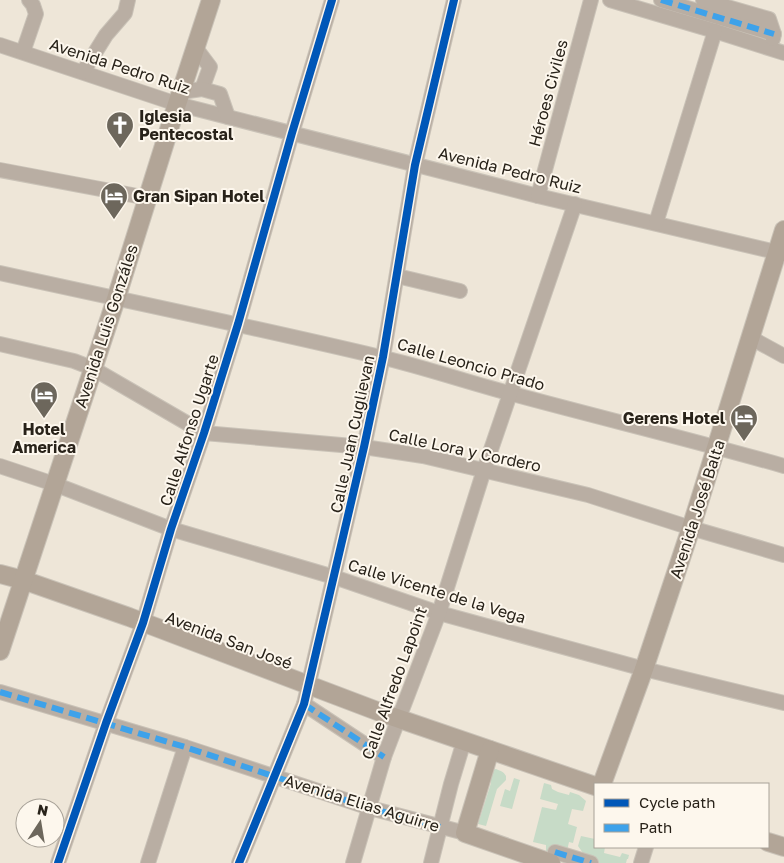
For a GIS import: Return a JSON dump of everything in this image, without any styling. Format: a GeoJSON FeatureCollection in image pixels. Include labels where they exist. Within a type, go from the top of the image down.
{"type":"FeatureCollection","features":[{"type":"Feature","properties":{"kind":"main road","name":"Avenida Luis Gonzáles"},"geometry":{"type":"LineString","coordinates":[[0,651],[148,198],[183,101],[195,48],[211,0]]}},
{"type":"Feature","properties":{"kind":"main road","name":"Avenida José Balta"},"geometry":{"type":"LineString","coordinates":[[602,783],[644,669],[691,528],[780,253],[784,230]]}},
{"type":"Feature","properties":{"kind":"main road","name":"Avenida San José"},"geometry":{"type":"LineString","coordinates":[[0,574],[23,580],[143,622],[308,685],[594,786]]}},
{"type":"Feature","properties":{"kind":"main road"},"geometry":{"type":"LineString","coordinates":[[465,834],[490,750]]}},
{"type":"Feature","properties":{"kind":"main road","name":"Avenida Elias Aguirre"},"geometry":{"type":"LineString","coordinates":[[465,834],[553,858]]}},
{"type":"Feature","properties":{"kind":"main road"},"geometry":{"type":"LineString","coordinates":[[769,842],[784,847]]}},
{"type":"Feature","properties":{"kind":"street"},"geometry":{"type":"LineString","coordinates":[[23,52],[36,14],[29,0]]}},
{"type":"Feature","properties":{"kind":"street"},"geometry":{"type":"LineString","coordinates":[[83,72],[106,35],[125,13],[128,0]]}},
{"type":"Feature","properties":{"kind":"street","name":"Calle Alfonso Ugarte"},"geometry":{"type":"LineString","coordinates":[[58,863],[143,622],[171,529],[204,433],[238,324],[332,0]]}},
{"type":"Feature","properties":{"kind":"street","name":"Calle Juan Cuglievan"},"geometry":{"type":"LineString","coordinates":[[239,863],[304,704],[364,447],[383,357],[415,165],[454,0]]}},
{"type":"Feature","properties":{"kind":"street","name":"Héroes Civiles"},"geometry":{"type":"LineString","coordinates":[[538,196],[591,0]]}},
{"type":"Feature","properties":{"kind":"street"},"geometry":{"type":"LineString","coordinates":[[610,0],[784,53]]}},
{"type":"Feature","properties":{"kind":"street"},"geometry":{"type":"LineString","coordinates":[[661,0],[774,34]]}},
{"type":"Feature","properties":{"kind":"street"},"geometry":{"type":"LineString","coordinates":[[704,0],[769,19],[774,34],[770,49]]}},
{"type":"Feature","properties":{"kind":"street"},"geometry":{"type":"LineString","coordinates":[[656,223],[715,31]]}},
{"type":"Feature","properties":{"kind":"street","name":"Avenida Pedro Ruiz"},"geometry":{"type":"LineString","coordinates":[[0,45],[83,72],[183,101],[228,117],[538,196],[780,253]]}},
{"type":"Feature","properties":{"kind":"street"},"geometry":{"type":"LineString","coordinates":[[183,101],[204,89],[210,67],[195,48]]}},
{"type":"Feature","properties":{"kind":"street"},"geometry":{"type":"LineString","coordinates":[[204,89],[220,94],[228,117]]}},
{"type":"Feature","properties":{"kind":"street"},"geometry":{"type":"LineString","coordinates":[[0,170],[148,198]]}},
{"type":"Feature","properties":{"kind":"street","name":"Calle Alfredo Lapoint"},"geometry":{"type":"LineString","coordinates":[[353,863],[384,758],[439,613],[509,394],[575,204]]}},
{"type":"Feature","properties":{"kind":"street","name":"Calle Leoncio Prado"},"geometry":{"type":"LineString","coordinates":[[0,273],[383,357],[509,394],[784,466]]}},
{"type":"Feature","properties":{"kind":"street"},"geometry":{"type":"LineString","coordinates":[[396,276],[460,292]]}},
{"type":"Feature","properties":{"kind":"street"},"geometry":{"type":"LineString","coordinates":[[751,338],[784,356]]}},
{"type":"Feature","properties":{"kind":"street","name":"Calle Lora y Cordero"},"geometry":{"type":"LineString","coordinates":[[0,344],[74,361],[92,368],[204,433],[364,447],[423,456],[588,495],[784,555]]}},
{"type":"Feature","properties":{"kind":"street","name":"Calle Vicente de la Vega"},"geometry":{"type":"LineString","coordinates":[[0,466],[54,484],[171,529],[334,577],[439,613],[644,669],[784,703]]}},
{"type":"Feature","properties":{"kind":"street","name":"Avenida Elias Aguirre"},"geometry":{"type":"LineString","coordinates":[[0,692],[185,747],[370,808],[465,834]]}},
{"type":"Feature","properties":{"kind":"street"},"geometry":{"type":"LineString","coordinates":[[304,704],[384,758]]}},
{"type":"Feature","properties":{"kind":"street"},"geometry":{"type":"LineString","coordinates":[[431,863],[464,741]]}},
{"type":"Feature","properties":{"kind":"street"},"geometry":{"type":"LineString","coordinates":[[148,863],[185,747]]}},
{"type":"Feature","properties":{"kind":"street"},"geometry":{"type":"LineString","coordinates":[[641,863],[646,848]]}},
{"type":"Feature","properties":{"kind":"street"},"geometry":{"type":"LineString","coordinates":[[553,858],[591,863]]}},
{"type":"Feature","properties":{"kind":"green space"},"geometry":{"type":"Polygon","coordinates":[[[496,769],[506,776],[506,780],[497,789],[486,826],[478,824],[491,783],[489,777],[492,770],[496,769]]]}},
{"type":"Feature","properties":{"kind":"green space"},"geometry":{"type":"Polygon","coordinates":[[[514,778],[520,780],[512,809],[500,806],[505,789],[510,791],[514,778]]]}},
{"type":"Feature","properties":{"kind":"green space"},"geometry":{"type":"Polygon","coordinates":[[[544,783],[551,785],[552,789],[558,792],[569,795],[570,792],[579,795],[586,801],[583,811],[572,809],[568,824],[577,827],[573,843],[569,842],[566,855],[564,856],[546,851],[546,845],[533,842],[542,807],[556,810],[558,804],[540,799],[544,783]]]}},
{"type":"Feature","properties":{"kind":"green space"},"geometry":{"type":"Polygon","coordinates":[[[581,836],[594,839],[594,848],[605,848],[604,853],[620,857],[622,853],[629,855],[626,863],[599,863],[588,860],[578,846],[581,836]]]}},
{"type":"Feature","properties":{"kind":"marked path"},"geometry":{"type":"LineString","coordinates":[[661,0],[774,34]]}},
{"type":"Feature","properties":{"kind":"marked path"},"geometry":{"type":"LineString","coordinates":[[0,692],[185,747],[370,808],[440,827]]}},
{"type":"Feature","properties":{"kind":"marked path"},"geometry":{"type":"LineString","coordinates":[[304,704],[384,757]]}},
{"type":"Feature","properties":{"kind":"marked path"},"geometry":{"type":"LineString","coordinates":[[555,852],[591,863]]}},
{"type":"Feature","properties":{"kind":"cycle path"},"geometry":{"type":"LineString","coordinates":[[58,863],[143,623],[171,529],[204,433],[238,324],[332,0]]}},
{"type":"Feature","properties":{"kind":"cycle path"},"geometry":{"type":"LineString","coordinates":[[239,863],[304,704],[364,447],[383,357],[415,165],[454,0]]}},
{"type":"Feature","properties":{"kind":"place","name":"Iglesia Pentecostal"},"geometry":{"type":"Point","coordinates":[120,149]}},
{"type":"Feature","properties":{"kind":"place","name":"Gran Sipan Hotel"},"geometry":{"type":"Point","coordinates":[114,220]}},
{"type":"Feature","properties":{"kind":"place","name":"Hotel America"},"geometry":{"type":"Point","coordinates":[44,419]}},
{"type":"Feature","properties":{"kind":"place","name":"Gerens Hotel"},"geometry":{"type":"Point","coordinates":[744,442]}}]}
